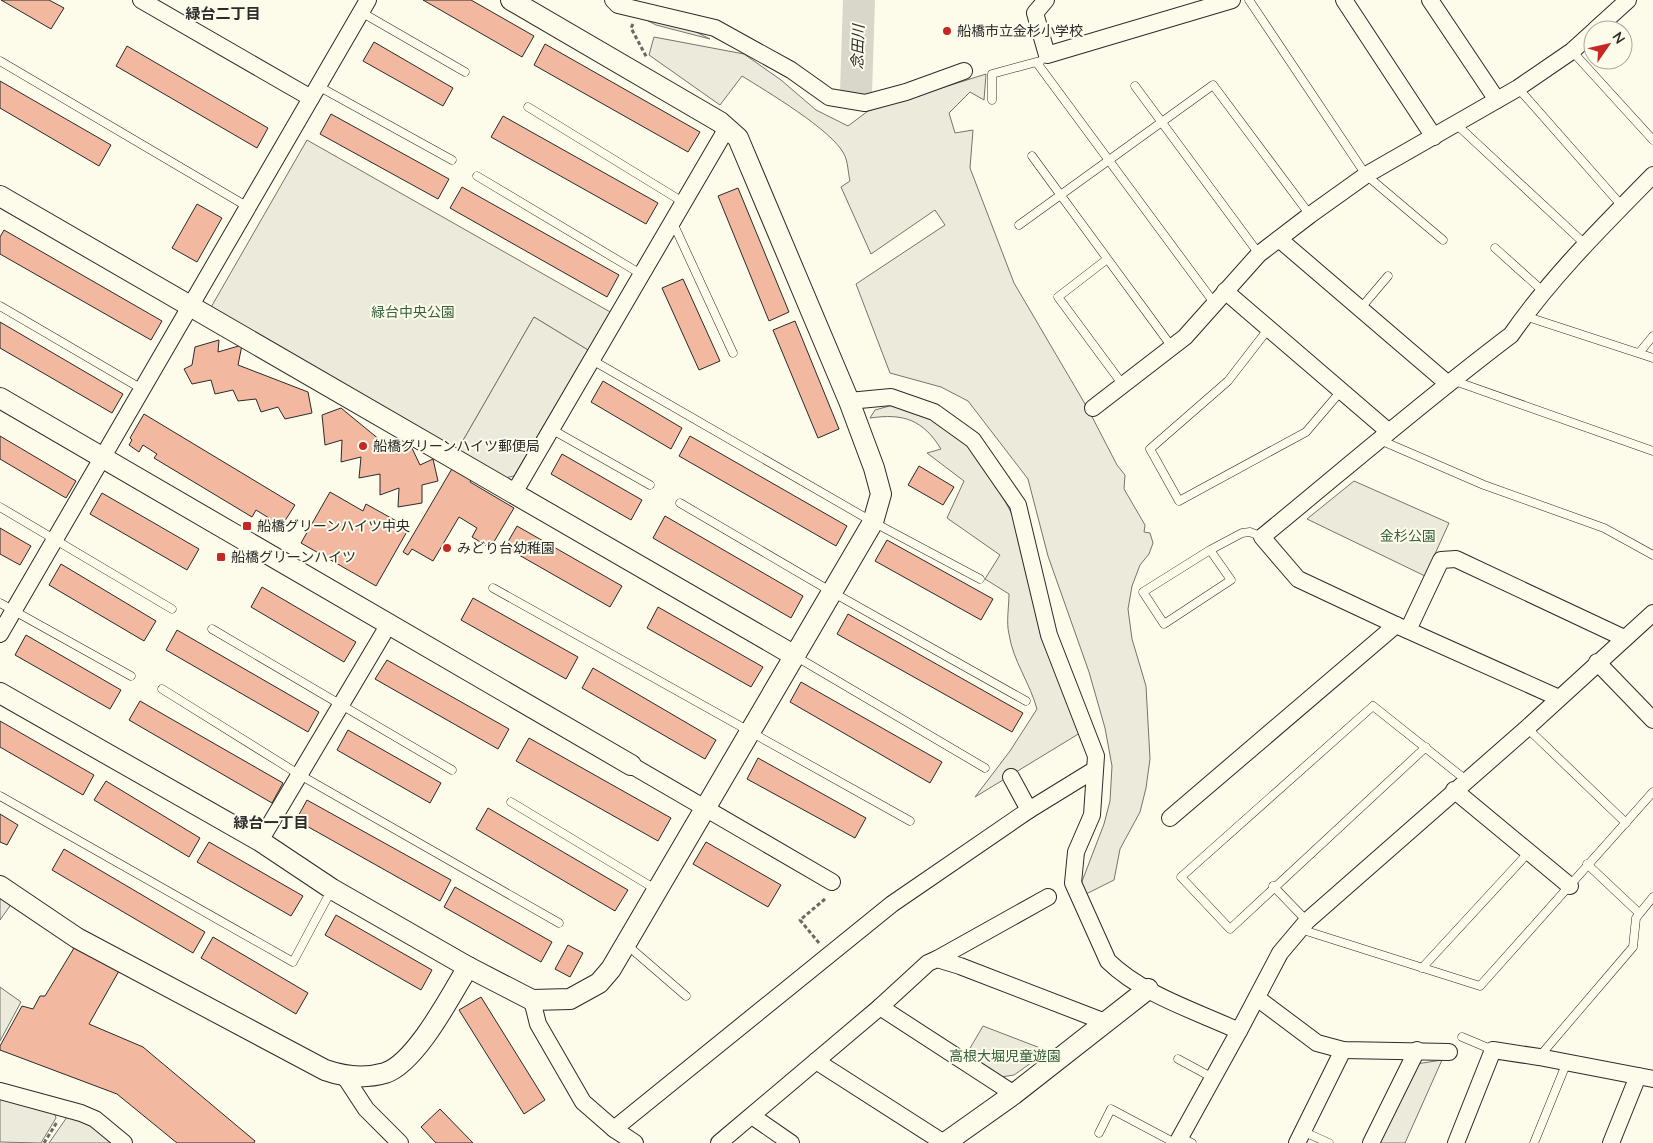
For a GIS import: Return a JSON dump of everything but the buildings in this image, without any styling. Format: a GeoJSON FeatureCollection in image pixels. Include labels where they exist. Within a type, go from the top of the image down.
{"type":"FeatureCollection","features":[{"type":"Feature","properties":{"kind":"street"},"geometry":{"type":"LineString","coordinates":[[141,0],[315,92]]}},
{"type":"Feature","properties":{"kind":"street"},"geometry":{"type":"LineString","coordinates":[[0,693],[260,841],[332,889],[468,967],[532,1000],[570,999],[585,993],[599,983],[627,945],[706,806],[874,522],[881,494],[874,468],[849,401],[738,138],[727,128],[511,0]]}},
{"type":"Feature","properties":{"kind":"street"},"geometry":{"type":"LineString","coordinates":[[613,0],[618,5],[715,28],[791,70],[829,97],[865,103],[906,92],[964,71]]}},
{"type":"Feature","properties":{"kind":"street"},"geometry":{"type":"LineString","coordinates":[[1046,0],[1035,13],[1042,59],[1232,0]]}},
{"type":"Feature","properties":{"kind":"street"},"geometry":{"type":"LineString","coordinates":[[1344,0],[1434,137]]}},
{"type":"Feature","properties":{"kind":"street"},"geometry":{"type":"LineString","coordinates":[[1430,0],[1497,100]]}},
{"type":"Feature","properties":{"kind":"street"},"geometry":{"type":"LineString","coordinates":[[1606,20],[1628,0]]}},
{"type":"Feature","properties":{"kind":"street"},"geometry":{"type":"LineString","coordinates":[[0,634],[7,607],[55,540],[365,6]]}},
{"type":"Feature","properties":{"kind":"street"},"geometry":{"type":"LineString","coordinates":[[1093,408],[1185,336],[1258,254],[1310,215],[1366,175],[1518,88],[1572,51],[1583,41]]}},
{"type":"Feature","properties":{"kind":"street"},"geometry":{"type":"LineString","coordinates":[[514,493],[727,128]]}},
{"type":"Feature","properties":{"kind":"street"},"geometry":{"type":"LineString","coordinates":[[1559,698],[1298,579],[1262,537],[1450,382],[1511,335],[1544,292],[1585,244],[1653,175]]}},
{"type":"Feature","properties":{"kind":"street"},"geometry":{"type":"LineString","coordinates":[[0,196],[795,656]]}},
{"type":"Feature","properties":{"kind":"street"},"geometry":{"type":"LineString","coordinates":[[1279,239],[1360,309],[1450,382]]}},
{"type":"Feature","properties":{"kind":"street"},"geometry":{"type":"LineString","coordinates":[[1225,291],[1341,391],[1384,436]]}},
{"type":"Feature","properties":{"kind":"street"},"geometry":{"type":"LineString","coordinates":[[849,401],[880,396],[918,405],[934,412],[961,430],[988,458],[1018,505],[1049,635],[1096,756],[1092,816],[1076,852],[1073,883],[1108,961],[1148,989],[1239,1031]]}},
{"type":"Feature","properties":{"kind":"street"},"geometry":{"type":"LineString","coordinates":[[0,398],[631,765],[706,806],[832,882]]}},
{"type":"Feature","properties":{"kind":"street"},"geometry":{"type":"LineString","coordinates":[[1170,818],[1402,628],[1441,560],[1456,559],[1624,638]]}},
{"type":"Feature","properties":{"kind":"street"},"geometry":{"type":"LineString","coordinates":[[1181,1142],[1213,1078],[1280,954],[1303,925],[1527,728],[1597,662],[1653,613]]}},
{"type":"Feature","properties":{"kind":"street"},"geometry":{"type":"LineString","coordinates":[[260,841],[389,624]]}},
{"type":"Feature","properties":{"kind":"street"},"geometry":{"type":"LineString","coordinates":[[1597,662],[1653,720]]}},
{"type":"Feature","properties":{"kind":"street"},"geometry":{"type":"LineString","coordinates":[[614,1129],[892,904],[1029,810],[1094,770]]}},
{"type":"Feature","properties":{"kind":"street"},"geometry":{"type":"LineString","coordinates":[[1011,778],[1029,810]]}},
{"type":"Feature","properties":{"kind":"street"},"geometry":{"type":"LineString","coordinates":[[1460,785],[1529,852],[1570,886]]}},
{"type":"Feature","properties":{"kind":"street"},"geometry":{"type":"LineString","coordinates":[[0,886],[77,938],[325,1070],[345,1077],[387,1073],[413,1052],[425,1038],[468,967]]}},
{"type":"Feature","properties":{"kind":"street"},"geometry":{"type":"LineString","coordinates":[[719,1143],[880,1007],[928,963],[1048,897]]}},
{"type":"Feature","properties":{"kind":"street"},"geometry":{"type":"LineString","coordinates":[[937,959],[960,966],[1105,1022]]}},
{"type":"Feature","properties":{"kind":"street"},"geometry":{"type":"LineString","coordinates":[[816,1061],[945,1143],[1014,1094],[1148,989]]}},
{"type":"Feature","properties":{"kind":"street"},"geometry":{"type":"LineString","coordinates":[[1257,998],[1317,1043],[1342,1050],[1449,1052]]}},
{"type":"Feature","properties":{"kind":"street"},"geometry":{"type":"LineString","coordinates":[[532,1000],[538,1024],[583,1102],[614,1129],[635,1143]]}},
{"type":"Feature","properties":{"kind":"street"},"geometry":{"type":"LineString","coordinates":[[880,1007],[1014,1094]]}},
{"type":"Feature","properties":{"kind":"street"},"geometry":{"type":"LineString","coordinates":[[1300,1137],[1342,1050]]}},
{"type":"Feature","properties":{"kind":"street"},"geometry":{"type":"LineString","coordinates":[[1371,1143],[1417,1050]]}},
{"type":"Feature","properties":{"kind":"street"},"geometry":{"type":"LineString","coordinates":[[1456,1143],[1493,1050],[1567,1062],[1646,1078],[1611,1143]]}},
{"type":"Feature","properties":{"kind":"street"},"geometry":{"type":"LineString","coordinates":[[345,1077],[366,1109],[393,1141]]}},
{"type":"Feature","properties":{"kind":"street"},"geometry":{"type":"LineString","coordinates":[[0,1091],[95,1119],[124,1143]]}},
{"type":"Feature","properties":{"kind":"street"},"geometry":{"type":"LineString","coordinates":[[752,1116],[791,1143]]}},
{"type":"Feature","properties":{"kind":"lane"},"geometry":{"type":"LineString","coordinates":[[1249,0],[1366,175],[1442,240]]}},
{"type":"Feature","properties":{"kind":"lane"},"geometry":{"type":"LineString","coordinates":[[365,6],[464,72]]}},
{"type":"Feature","properties":{"kind":"lane"},"geometry":{"type":"LineString","coordinates":[[1572,51],[1653,140]]}},
{"type":"Feature","properties":{"kind":"lane"},"geometry":{"type":"LineString","coordinates":[[992,100],[992,74],[1042,59],[1109,160],[1215,304]]}},
{"type":"Feature","properties":{"kind":"lane"},"geometry":{"type":"LineString","coordinates":[[0,61],[248,207]]}},
{"type":"Feature","properties":{"kind":"lane"},"geometry":{"type":"LineString","coordinates":[[1019,226],[1214,85],[1310,215]]}},
{"type":"Feature","properties":{"kind":"lane"},"geometry":{"type":"LineString","coordinates":[[1135,86],[1258,254]]}},
{"type":"Feature","properties":{"kind":"lane"},"geometry":{"type":"LineString","coordinates":[[1518,88],[1622,206]]}},
{"type":"Feature","properties":{"kind":"lane"},"geometry":{"type":"LineString","coordinates":[[315,92],[452,160]]}},
{"type":"Feature","properties":{"kind":"lane"},"geometry":{"type":"LineString","coordinates":[[528,107],[683,202]]}},
{"type":"Feature","properties":{"kind":"lane"},"geometry":{"type":"LineString","coordinates":[[1456,124],[1585,244]]}},
{"type":"Feature","properties":{"kind":"lane"},"geometry":{"type":"LineString","coordinates":[[1032,156],[1106,260],[1172,347]]}},
{"type":"Feature","properties":{"kind":"lane"},"geometry":{"type":"LineString","coordinates":[[477,176],[642,274]]}},
{"type":"Feature","properties":{"kind":"lane"},"geometry":{"type":"LineString","coordinates":[[672,221],[733,353]]}},
{"type":"Feature","properties":{"kind":"lane"},"geometry":{"type":"LineString","coordinates":[[1496,248],[1544,292]]}},
{"type":"Feature","properties":{"kind":"lane"},"geometry":{"type":"LineString","coordinates":[[1106,260],[1058,297],[1123,385]]}},
{"type":"Feature","properties":{"kind":"lane"},"geometry":{"type":"LineString","coordinates":[[1360,309],[1388,276]]}},
{"type":"Feature","properties":{"kind":"lane"},"geometry":{"type":"LineString","coordinates":[[0,306],[142,389]]}},
{"type":"Feature","properties":{"kind":"lane"},"geometry":{"type":"LineString","coordinates":[[1525,316],[1653,358]]}},
{"type":"Feature","properties":{"kind":"lane"},"geometry":{"type":"LineString","coordinates":[[1269,328],[1228,381],[1150,449],[1179,501],[1306,432],[1341,391]]}},
{"type":"Feature","properties":{"kind":"lane"},"geometry":{"type":"LineString","coordinates":[[1639,353],[1653,336]]}},
{"type":"Feature","properties":{"kind":"lane"},"geometry":{"type":"LineString","coordinates":[[592,360],[874,522],[980,579]]}},
{"type":"Feature","properties":{"kind":"lane"},"geometry":{"type":"LineString","coordinates":[[1450,382],[1653,451]]}},
{"type":"Feature","properties":{"kind":"lane"},"geometry":{"type":"LineString","coordinates":[[551,429],[650,485]]}},
{"type":"Feature","properties":{"kind":"lane"},"geometry":{"type":"LineString","coordinates":[[1384,436],[1484,485],[1604,528],[1653,555]]}},
{"type":"Feature","properties":{"kind":"lane"},"geometry":{"type":"LineString","coordinates":[[680,503],[832,592],[1026,701]]}},
{"type":"Feature","properties":{"kind":"lane"},"geometry":{"type":"LineString","coordinates":[[0,507],[172,609]]}},
{"type":"Feature","properties":{"kind":"lane"},"geometry":{"type":"LineString","coordinates":[[1210,550],[1231,580],[1164,624],[1143,592],[1210,550],[1242,534],[1250,532],[1262,537]]}},
{"type":"Feature","properties":{"kind":"lane"},"geometry":{"type":"LineString","coordinates":[[493,588],[749,733],[910,821]]}},
{"type":"Feature","properties":{"kind":"lane"},"geometry":{"type":"LineString","coordinates":[[7,607],[131,676]]}},
{"type":"Feature","properties":{"kind":"lane"},"geometry":{"type":"LineString","coordinates":[[212,629],[452,770]]}},
{"type":"Feature","properties":{"kind":"lane"},"geometry":{"type":"LineString","coordinates":[[795,656],[985,768]]}},
{"type":"Feature","properties":{"kind":"lane"},"geometry":{"type":"LineString","coordinates":[[162,689],[300,775],[559,923]]}},
{"type":"Feature","properties":{"kind":"lane"},"geometry":{"type":"LineString","coordinates":[[1426,747],[1274,886],[1230,929],[1180,877],[1373,706],[1426,747],[1460,785]]}},
{"type":"Feature","properties":{"kind":"lane"},"geometry":{"type":"LineString","coordinates":[[1527,728],[1626,823]]}},
{"type":"Feature","properties":{"kind":"lane"},"geometry":{"type":"LineString","coordinates":[[1274,886],[1303,925],[1422,968],[1480,986],[1653,792]]}},
{"type":"Feature","properties":{"kind":"lane"},"geometry":{"type":"LineString","coordinates":[[0,796],[293,962],[332,889]]}},
{"type":"Feature","properties":{"kind":"lane"},"geometry":{"type":"LineString","coordinates":[[511,802],[658,891]]}},
{"type":"Feature","properties":{"kind":"lane"},"geometry":{"type":"LineString","coordinates":[[1422,968],[1529,852]]}},
{"type":"Feature","properties":{"kind":"lane"},"geometry":{"type":"LineString","coordinates":[[1587,864],[1639,913]]}},
{"type":"Feature","properties":{"kind":"lane"},"geometry":{"type":"LineString","coordinates":[[1539,1057],[1633,947],[1636,918],[1653,897]]}},
{"type":"Feature","properties":{"kind":"lane"},"geometry":{"type":"LineString","coordinates":[[627,945],[686,996]]}},
{"type":"Feature","properties":{"kind":"lane"},"geometry":{"type":"LineString","coordinates":[[1462,1037],[1493,1050]]}},
{"type":"Feature","properties":{"kind":"lane"},"geometry":{"type":"LineString","coordinates":[[1178,1059],[1213,1078]]}},
{"type":"Feature","properties":{"kind":"lane"},"geometry":{"type":"LineString","coordinates":[[1534,1143],[1567,1062]]}},
{"type":"Feature","properties":{"kind":"lane"},"geometry":{"type":"LineString","coordinates":[[1099,1133],[1111,1108],[1181,1142]]}},
{"type":"Feature","properties":{"kind":"lane"},"geometry":{"type":"LineString","coordinates":[[1300,1137],[1329,1143]]}},
{"type":"Feature","properties":{"kind":"path"},"geometry":{"type":"LineString","coordinates":[[640,10],[631,28],[648,59]]}},
{"type":"Feature","properties":{"kind":"path"},"geometry":{"type":"LineString","coordinates":[[825,899],[800,920],[829,955]]}},
{"type":"Feature","properties":{"kind":"path"},"geometry":{"type":"LineString","coordinates":[[44,1143],[65,1109]]}},
{"type":"Feature","properties":{"kind":"green space"},"geometry":{"type":"Polygon","coordinates":[[[608,0],[633,0],[710,39],[656,25],[608,0]]]}},
{"type":"Feature","properties":{"kind":"green space"},"geometry":{"type":"Polygon","coordinates":[[[654,37],[744,54],[781,80],[816,110],[848,126],[868,111],[986,74],[984,100],[970,92],[949,113],[955,133],[973,130],[970,168],[1014,283],[1088,409],[1117,465],[1125,475],[1124,489],[1145,525],[1144,532],[1150,533],[1153,543],[1149,554],[1140,565],[1132,586],[1128,609],[1132,639],[1146,686],[1150,759],[1140,812],[1120,849],[1114,880],[1084,895],[1081,884],[1104,824],[1110,801],[1112,766],[1105,728],[1089,672],[1048,556],[1028,479],[968,401],[941,387],[890,373],[856,284],[945,225],[935,210],[871,254],[841,187],[850,181],[844,154],[837,144],[798,112],[742,76],[720,105],[649,55],[654,37]]]}},
{"type":"Feature","properties":{"kind":"green space","name":"緑台中央公園"},"geometry":{"type":"Polygon","coordinates":[[[307,140],[612,313],[588,350],[534,317],[457,451],[210,309],[307,140]]]}},
{"type":"Feature","properties":{"kind":"green space"},"geometry":{"type":"Polygon","coordinates":[[[893,405],[948,426],[985,463],[1015,520],[1041,637],[1080,733],[975,797],[1010,751],[1037,709],[1011,644],[1008,629],[1009,594],[985,579],[1000,555],[947,518],[964,481],[927,453],[941,449],[927,431],[920,425],[903,418],[870,418],[875,410],[893,405]]]}},
{"type":"Feature","properties":{"kind":"green space","name":"金杉公園"},"geometry":{"type":"Polygon","coordinates":[[[1354,481],[1449,523],[1425,576],[1307,519],[1354,481]]]}},
{"type":"Feature","properties":{"kind":"green space"},"geometry":{"type":"Polygon","coordinates":[[[0,895],[12,903],[0,920],[0,895]]]}},
{"type":"Feature","properties":{"kind":"green space"},"geometry":{"type":"Polygon","coordinates":[[[0,987],[21,1002],[0,1041],[0,987]]]}},
{"type":"Feature","properties":{"kind":"green space","name":"高根大堀児童遊園"},"geometry":{"type":"Polygon","coordinates":[[[983,1026],[1048,1051],[1014,1075],[1001,1077],[966,1055],[983,1026]]]}},
{"type":"Feature","properties":{"kind":"green space"},"geometry":{"type":"Polygon","coordinates":[[[1442,1060],[1405,1143],[1376,1143],[1416,1064],[1442,1060]]]}},
{"type":"Feature","properties":{"kind":"green space"},"geometry":{"type":"Polygon","coordinates":[[[0,1095],[54,1111],[56,1118],[41,1143],[0,1142],[0,1095]]]}},
{"type":"Feature","properties":{"kind":"green space"},"geometry":{"type":"Polygon","coordinates":[[[67,1117],[81,1118],[118,1143],[49,1143],[67,1117]]]}},
{"type":"Feature","properties":{"kind":"shaded area"},"geometry":{"type":"Polygon","coordinates":[[[534,317],[588,350],[514,476],[505,478],[457,451],[534,317]]]}},
{"type":"Feature","properties":{"kind":"waterway","name":"念田川"},"geometry":{"type":"LineString","coordinates":[[856,93],[859,0]]}},
{"type":"Feature","properties":{"kind":"place","name":"船橋市立金杉小学校"},"geometry":{"type":"Point","coordinates":[947,31]}},
{"type":"Feature","properties":{"kind":"place","name":"船橋グリーンハイツ郵便局"},"geometry":{"type":"Point","coordinates":[363,446]}},
{"type":"Feature","properties":{"kind":"place","name":"船橋グリーンハイツ中央"},"geometry":{"type":"Point","coordinates":[247,526]}},
{"type":"Feature","properties":{"kind":"place","name":"みどり台幼稚園"},"geometry":{"type":"Point","coordinates":[447,548]}},
{"type":"Feature","properties":{"kind":"place","name":"船橋グリーンハイツ"},"geometry":{"type":"Point","coordinates":[221,557]}},
{"type":"Feature","properties":{"kind":"district","name":"緑台二丁目"},"geometry":{"type":"Point","coordinates":[223,14]}},
{"type":"Feature","properties":{"kind":"district","name":"緑台一丁目"},"geometry":{"type":"Point","coordinates":[271,823]}}]}
